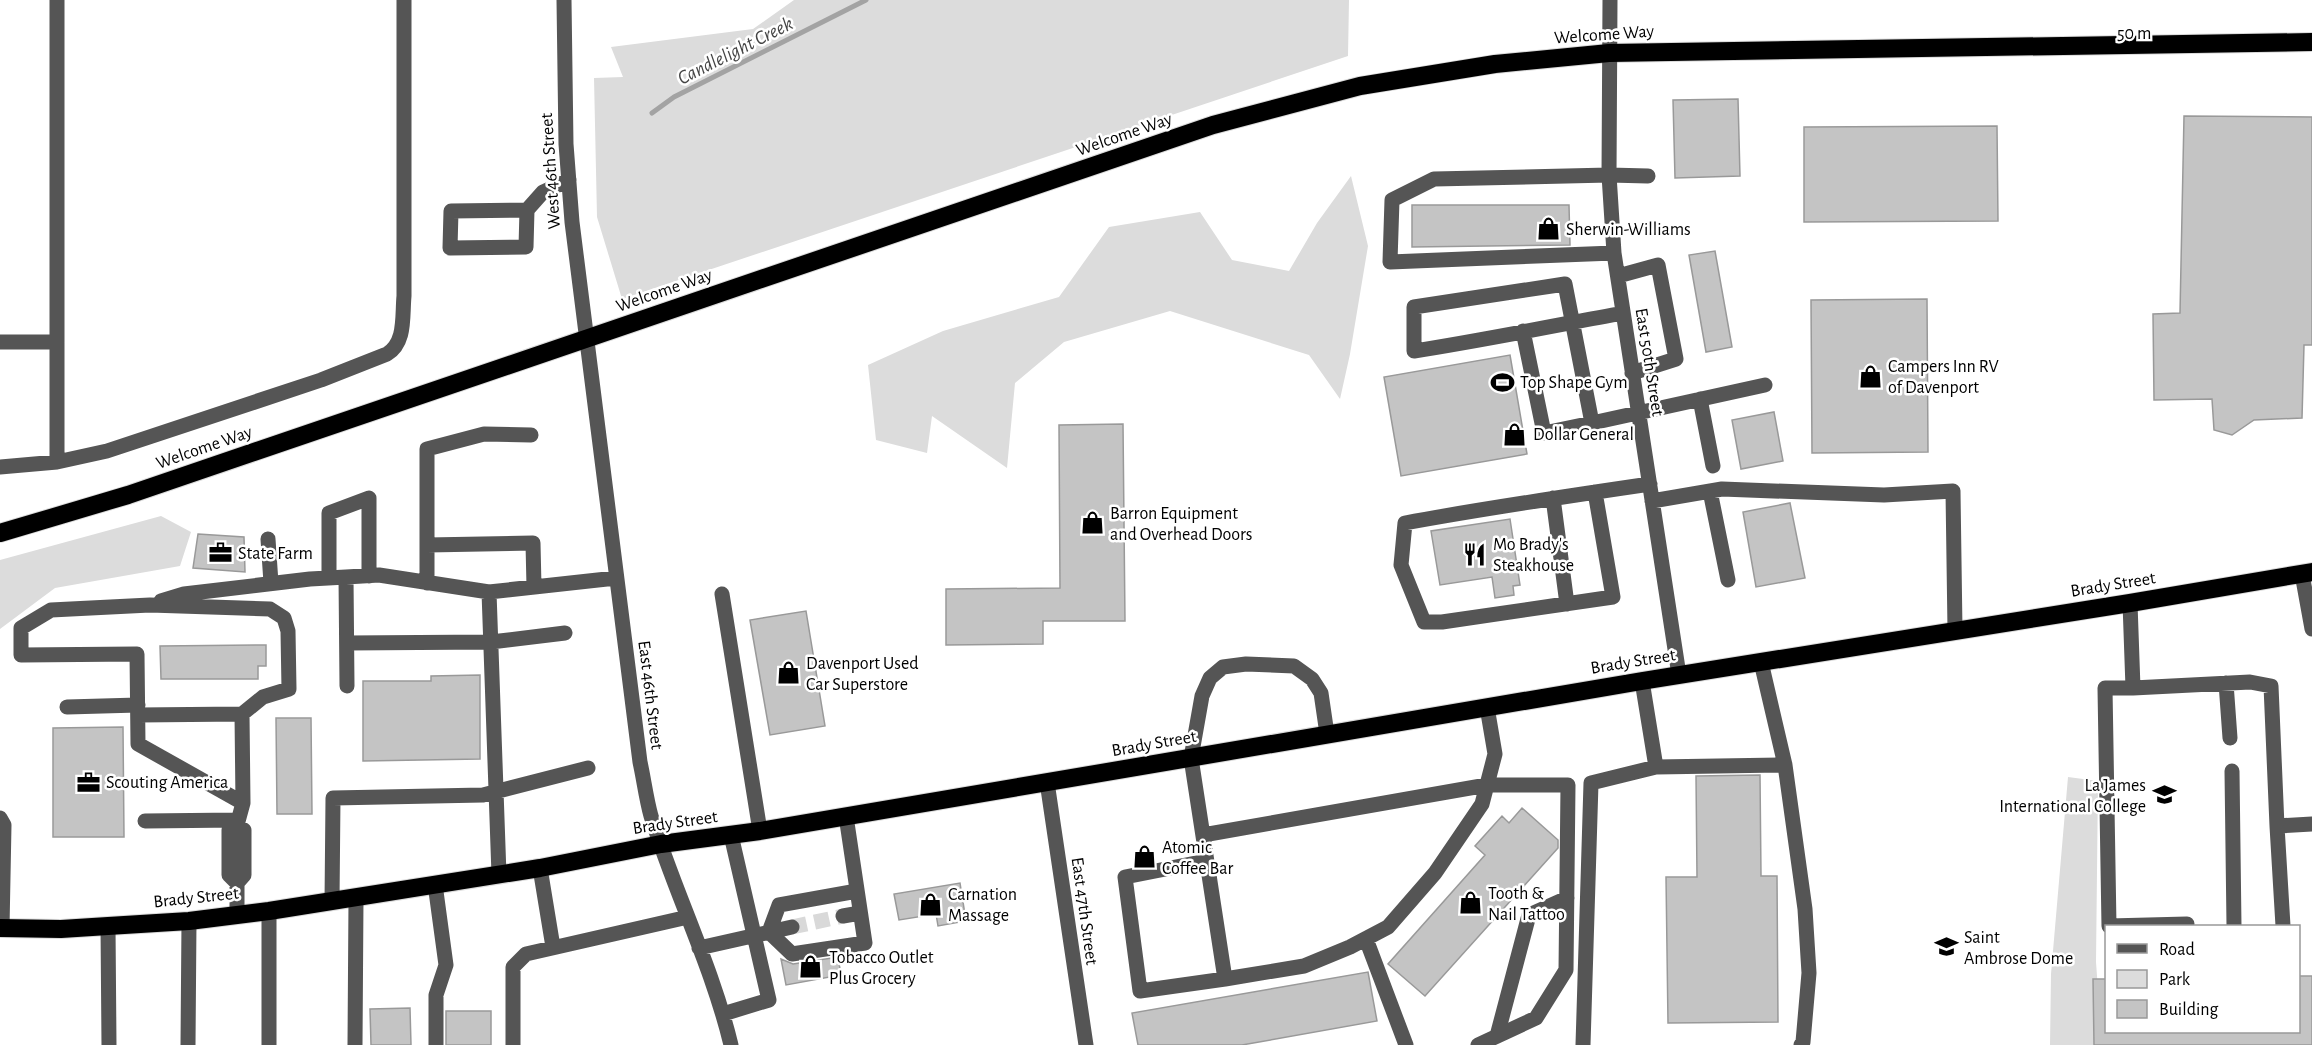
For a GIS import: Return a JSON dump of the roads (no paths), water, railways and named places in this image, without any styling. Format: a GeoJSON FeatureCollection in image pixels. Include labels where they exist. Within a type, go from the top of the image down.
{"type":"FeatureCollection","features":[{"type":"Feature","properties":{"kind":"highway","name":"Welcome Way"},"geometry":{"type":"LineString","coordinates":[[0,533],[128,495],[1213,125],[1360,86],[1495,64],[1609,53],[2312,42]]}},
{"type":"Feature","properties":{"kind":"highway","name":"Brady Street"},"geometry":{"type":"LineString","coordinates":[[1,928],[61,928],[189,921],[332,902],[540,868],[661,844],[731,836],[1642,681],[2307,573]]}},
{"type":"Feature","properties":{"kind":"street"},"geometry":{"type":"LineString","coordinates":[[57,0],[57,462]]}},
{"type":"Feature","properties":{"kind":"street"},"geometry":{"type":"LineString","coordinates":[[0,468],[57,462],[106,451],[321,380],[387,354],[396,348],[401,335],[404,297],[404,0]]}},
{"type":"Feature","properties":{"kind":"street","name":"West 46th Street"},"geometry":{"type":"LineString","coordinates":[[564,0],[564,87],[569,180],[586,338]]}},
{"type":"Feature","properties":{"kind":"street","name":"East 50th Street"},"geometry":{"type":"LineString","coordinates":[[1610,0],[1609,175],[1614,253],[1679,675]]}},
{"type":"Feature","properties":{"kind":"street"},"geometry":{"type":"LineString","coordinates":[[1614,253],[1390,262],[1392,200],[1434,179],[1648,176]]}},
{"type":"Feature","properties":{"kind":"street"},"geometry":{"type":"LineString","coordinates":[[527,210],[451,211],[450,248],[526,248],[527,210],[543,192],[569,180]]}},
{"type":"Feature","properties":{"kind":"street"},"geometry":{"type":"LineString","coordinates":[[1618,276],[1658,265],[1676,359],[1632,373]]}},
{"type":"Feature","properties":{"kind":"street"},"geometry":{"type":"LineString","coordinates":[[1592,423],[1573,322],[1565,284],[1414,307],[1414,351],[1523,332],[1573,322],[1623,313]]}},
{"type":"Feature","properties":{"kind":"street"},"geometry":{"type":"LineString","coordinates":[[1523,332],[1544,433],[1765,386]]}},
{"type":"Feature","properties":{"kind":"street","name":"East 46th Street"},"geometry":{"type":"LineString","coordinates":[[586,338],[640,762],[651,813],[723,1014],[731,1045]]}},
{"type":"Feature","properties":{"kind":"street"},"geometry":{"type":"LineString","coordinates":[[0,342],[57,342]]}},
{"type":"Feature","properties":{"kind":"street"},"geometry":{"type":"LineString","coordinates":[[1700,399],[1713,466]]}},
{"type":"Feature","properties":{"kind":"street"},"geometry":{"type":"LineString","coordinates":[[427,583],[428,449],[484,434],[531,435]]}},
{"type":"Feature","properties":{"kind":"street"},"geometry":{"type":"LineString","coordinates":[[1595,492],[1613,597],[1442,622],[1424,622],[1401,565],[1405,523],[1469,511],[1553,498],[1650,484]]}},
{"type":"Feature","properties":{"kind":"street"},"geometry":{"type":"LineString","coordinates":[[1652,501],[1722,489],[1884,495],[1953,491],[1955,630]]}},
{"type":"Feature","properties":{"kind":"street"},"geometry":{"type":"LineString","coordinates":[[1710,491],[1728,580]]}},
{"type":"Feature","properties":{"kind":"street"},"geometry":{"type":"LineString","coordinates":[[328,578],[328,513],[369,498],[369,576]]}},
{"type":"Feature","properties":{"kind":"street"},"geometry":{"type":"LineString","coordinates":[[1553,498],[1567,604]]}},
{"type":"Feature","properties":{"kind":"street"},"geometry":{"type":"LineString","coordinates":[[268,539],[271,584]]}},
{"type":"Feature","properties":{"kind":"street"},"geometry":{"type":"LineString","coordinates":[[427,545],[533,543],[534,587]]}},
{"type":"Feature","properties":{"kind":"street"},"geometry":{"type":"LineString","coordinates":[[2307,573],[2312,629]]}},
{"type":"Feature","properties":{"kind":"street"},"geometry":{"type":"LineString","coordinates":[[150,605],[184,594],[328,578],[380,575],[489,592],[616,578]]}},
{"type":"Feature","properties":{"kind":"street"},"geometry":{"type":"LineString","coordinates":[[346,577],[347,686]]}},
{"type":"Feature","properties":{"kind":"street"},"geometry":{"type":"LineString","coordinates":[[489,592],[499,874]]}},
{"type":"Feature","properties":{"kind":"street"},"geometry":{"type":"LineString","coordinates":[[723,594],[760,831]]}},
{"type":"Feature","properties":{"kind":"street"},"geometry":{"type":"LineString","coordinates":[[2130,603],[2133,688]]}},
{"type":"Feature","properties":{"kind":"street"},"geometry":{"type":"LineString","coordinates":[[68,706],[138,710],[242,714],[263,697],[289,689],[288,631],[284,618],[270,609],[150,605],[51,610],[21,628],[21,655],[137,654],[138,710],[138,744],[243,803]]}},
{"type":"Feature","properties":{"kind":"street"},"geometry":{"type":"LineString","coordinates":[[347,643],[491,642],[565,633]]}},
{"type":"Feature","properties":{"kind":"street"},"geometry":{"type":"LineString","coordinates":[[1761,662],[1785,765],[1805,909],[1809,973],[1801,1045]]}},
{"type":"Feature","properties":{"kind":"street"},"geometry":{"type":"LineString","coordinates":[[1225,980],[1191,758],[1202,696],[1210,678],[1223,667],[1246,664],[1294,666],[1312,679],[1321,693],[1327,734]]}},
{"type":"Feature","properties":{"kind":"street"},"geometry":{"type":"LineString","coordinates":[[1642,681],[1656,767]]}},
{"type":"Feature","properties":{"kind":"street"},"geometry":{"type":"LineString","coordinates":[[2109,925],[2105,688],[2250,682],[2271,686],[2283,925]]}},
{"type":"Feature","properties":{"kind":"street"},"geometry":{"type":"LineString","coordinates":[[2226,683],[2230,738]]}},
{"type":"Feature","properties":{"kind":"street"},"geometry":{"type":"LineString","coordinates":[[1206,861],[1125,877],[1140,991],[1225,980],[1304,966],[1388,927],[1435,873],[1482,804],[1495,754],[1487,707]]}},
{"type":"Feature","properties":{"kind":"street"},"geometry":{"type":"LineString","coordinates":[[237,823],[243,803],[242,714]]}},
{"type":"Feature","properties":{"kind":"street"},"geometry":{"type":"LineString","coordinates":[[1583,1045],[1591,783],[1656,767],[1785,765]]}},
{"type":"Feature","properties":{"kind":"street"},"geometry":{"type":"LineString","coordinates":[[332,902],[333,798],[483,795],[588,768]]}},
{"type":"Feature","properties":{"kind":"street"},"geometry":{"type":"LineString","coordinates":[[2232,771],[2234,925]]}},
{"type":"Feature","properties":{"kind":"street","name":"East 47th Street"},"geometry":{"type":"LineString","coordinates":[[1047,782],[1086,1045]]}},
{"type":"Feature","properties":{"kind":"street"},"geometry":{"type":"LineString","coordinates":[[1203,835],[1487,785],[1568,785],[1566,970],[1536,1018],[1478,1045]]}},
{"type":"Feature","properties":{"kind":"street"},"geometry":{"type":"LineString","coordinates":[[769,932],[792,954],[865,943],[846,816]]}},
{"type":"Feature","properties":{"kind":"street"},"geometry":{"type":"LineString","coordinates":[[0,818],[4,825],[1,928]]}},
{"type":"Feature","properties":{"kind":"street"},"geometry":{"type":"LineString","coordinates":[[145,821],[237,823],[244,831],[244,874],[237,883],[237,914]]}},
{"type":"Feature","properties":{"kind":"street"},"geometry":{"type":"LineString","coordinates":[[2277,826],[2312,824]]}},
{"type":"Feature","properties":{"kind":"street"},"geometry":{"type":"LineString","coordinates":[[723,1014],[769,1000],[731,836]]}},
{"type":"Feature","properties":{"kind":"street"},"geometry":{"type":"LineString","coordinates":[[540,868],[553,947]]}},
{"type":"Feature","properties":{"kind":"street"},"geometry":{"type":"LineString","coordinates":[[435,884],[446,965],[435,995],[436,1045]]}},
{"type":"Feature","properties":{"kind":"street"},"geometry":{"type":"LineString","coordinates":[[769,932],[779,905],[857,891]]}},
{"type":"Feature","properties":{"kind":"street"},"geometry":{"type":"LineString","coordinates":[[355,1045],[356,898]]}},
{"type":"Feature","properties":{"kind":"street"},"geometry":{"type":"LineString","coordinates":[[1497,1036],[1529,915],[1567,898]]}},
{"type":"Feature","properties":{"kind":"street"},"geometry":{"type":"LineString","coordinates":[[269,911],[269,1045]]}},
{"type":"Feature","properties":{"kind":"street"},"geometry":{"type":"LineString","coordinates":[[843,916],[860,913]]}},
{"type":"Feature","properties":{"kind":"street"},"geometry":{"type":"LineString","coordinates":[[513,1045],[513,967],[525,954],[688,917]]}},
{"type":"Feature","properties":{"kind":"street"},"geometry":{"type":"LineString","coordinates":[[188,1045],[189,921]]}},
{"type":"Feature","properties":{"kind":"street"},"geometry":{"type":"LineString","coordinates":[[2148,925],[2187,924]]}},
{"type":"Feature","properties":{"kind":"street"},"geometry":{"type":"LineString","coordinates":[[108,926],[109,1045]]}},
{"type":"Feature","properties":{"kind":"street"},"geometry":{"type":"LineString","coordinates":[[699,948],[792,927]]}},
{"type":"Feature","properties":{"kind":"street"},"geometry":{"type":"LineString","coordinates":[[1366,939],[1406,1045]]}},
{"type":"Feature","properties":{"kind":"waterway","name":"Candlelight Creek"},"geometry":{"type":"LineString","coordinates":[[652,113],[674,97],[866,0]]}},
{"type":"Feature","properties":{"kind":"tunnel"},"geometry":{"type":"LineString","coordinates":[[792,927],[843,916]]}},
{"type":"Feature","properties":{"kind":"place","name":"Sherwin-Williams"},"geometry":{"type":"Point","coordinates":[1548,229]}},
{"type":"Feature","properties":{"kind":"place","name":"Campers Inn RV of Davenport"},"geometry":{"type":"Point","coordinates":[1870,376]}},
{"type":"Feature","properties":{"kind":"place","name":"Top Shape Gym"},"geometry":{"type":"Point","coordinates":[1502,382]}},
{"type":"Feature","properties":{"kind":"place","name":"Dollar General"},"geometry":{"type":"Point","coordinates":[1515,434]}},
{"type":"Feature","properties":{"kind":"place","name":"Barron Equipment and Overhead Doors"},"geometry":{"type":"Point","coordinates":[1092,523]}},
{"type":"Feature","properties":{"kind":"place","name":"State Farm"},"geometry":{"type":"Point","coordinates":[220,553]}},
{"type":"Feature","properties":{"kind":"place","name":"Mo Brady's Steakhouse"},"geometry":{"type":"Point","coordinates":[1475,554]}},
{"type":"Feature","properties":{"kind":"place","name":"Davenport Used Car Superstore"},"geometry":{"type":"Point","coordinates":[788,673]}},
{"type":"Feature","properties":{"kind":"place","name":"Scouting America"},"geometry":{"type":"Point","coordinates":[88,782]}},
{"type":"Feature","properties":{"kind":"place","name":"La James International College"},"geometry":{"type":"Point","coordinates":[2164,795]}},
{"type":"Feature","properties":{"kind":"place","name":"Atomic Coffee Bar"},"geometry":{"type":"Point","coordinates":[1144,857]}},
{"type":"Feature","properties":{"kind":"place","name":"Tooth & Nail Tattoo"},"geometry":{"type":"Point","coordinates":[1470,903]}},
{"type":"Feature","properties":{"kind":"place","name":"Carnation Massage"},"geometry":{"type":"Point","coordinates":[930,904]}},
{"type":"Feature","properties":{"kind":"place","name":"Saint Ambrose Dome"},"geometry":{"type":"Point","coordinates":[1946,947]}},
{"type":"Feature","properties":{"kind":"place","name":"Tobacco Outlet Plus Grocery"},"geometry":{"type":"Point","coordinates":[811,967]}}]}
